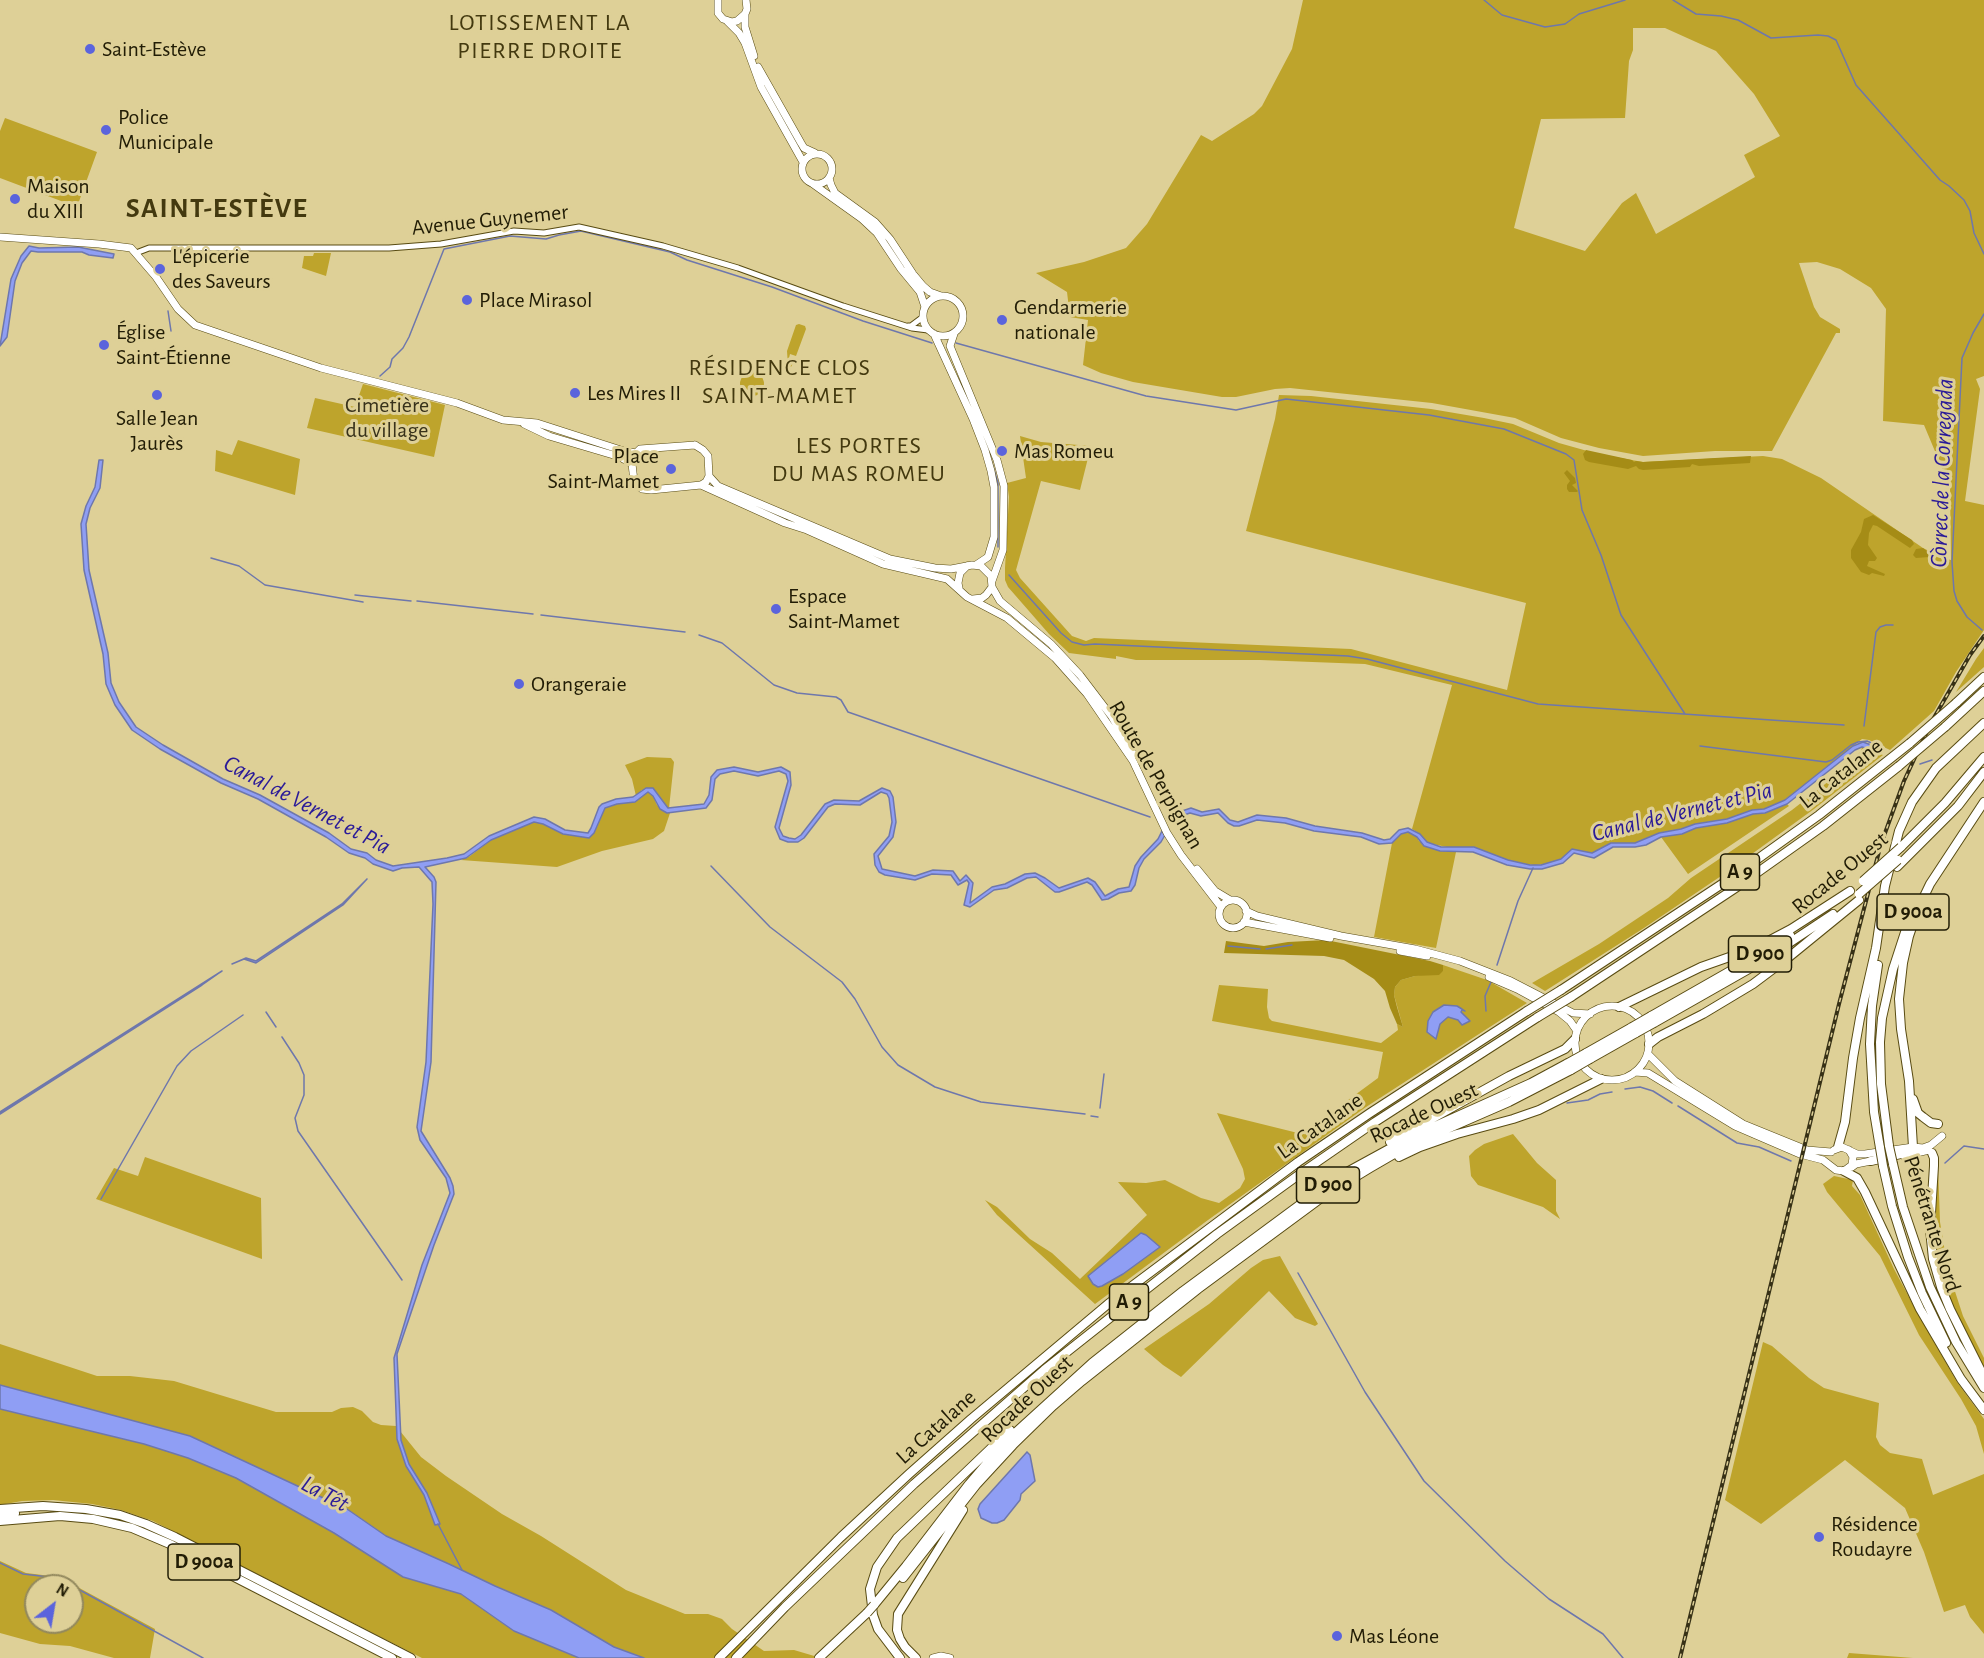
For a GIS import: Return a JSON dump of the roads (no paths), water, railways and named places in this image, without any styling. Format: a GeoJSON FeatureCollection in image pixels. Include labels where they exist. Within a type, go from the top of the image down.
{"type":"FeatureCollection","features":[{"type":"Feature","properties":{"kind":"highway","name":"La Catalane"},"geometry":{"type":"LineString","coordinates":[[719,1658],[841,1537],[909,1474],[1108,1304],[1307,1156],[1731,878],[1819,815],[1910,743],[1984,677]]}},
{"type":"Feature","properties":{"kind":"highway","name":"La Catalane"},"geometry":{"type":"LineString","coordinates":[[736,1658],[832,1561],[914,1484],[1044,1370],[1217,1234],[1375,1122],[1571,997],[1737,887],[1823,826],[1899,766],[1984,691]]}},
{"type":"Feature","properties":{"kind":"highway","name":"D 900a"},"geometry":{"type":"LineString","coordinates":[[1896,863],[1904,818],[1926,782],[1953,751],[1984,723]]}},
{"type":"Feature","properties":{"kind":"highway","name":"Rocade Ouest"},"geometry":{"type":"LineString","coordinates":[[1856,895],[1863,881],[1945,803],[1984,757]]}},
{"type":"Feature","properties":{"kind":"highway","name":"Rocade Ouest"},"geometry":{"type":"LineString","coordinates":[[819,1658],[829,1653],[912,1568],[967,1497],[1001,1458],[1053,1406],[1198,1289],[1324,1196],[1370,1168],[1408,1146],[1509,1102],[1652,1019],[1793,942],[1896,863],[1984,770]]}},
{"type":"Feature","properties":{"kind":"highway","name":"Pénétrante Nord"},"geometry":{"type":"LineString","coordinates":[[1984,797],[1928,882],[1904,932],[1882,1018],[1880,1042],[1885,1147],[1883,1166],[1892,1206],[1908,1257],[1939,1331],[1984,1408]]}},
{"type":"Feature","properties":{"kind":"highway"},"geometry":{"type":"LineString","coordinates":[[1938,1124],[1931,1123],[1918,1113],[1909,1081],[1899,999],[1903,963],[1909,936],[1930,884],[1984,802]]}},
{"type":"Feature","properties":{"kind":"highway","name":"Pénétrante Nord"},"geometry":{"type":"LineString","coordinates":[[1896,863],[1872,1006],[1870,1044],[1874,1112],[1893,1164],[1903,1207],[1930,1287],[1956,1342],[1984,1388]]}},
{"type":"Feature","properties":{"kind":"highway"},"geometry":{"type":"LineString","coordinates":[[1835,1150],[1845,1122],[1858,1028],[1873,966],[1885,886],[1896,863]]}},
{"type":"Feature","properties":{"kind":"highway","name":"D 900"},"geometry":{"type":"LineString","coordinates":[[1619,1007],[1682,976],[1755,948],[1856,895]]}},
{"type":"Feature","properties":{"kind":"highway","name":"D 900"},"geometry":{"type":"LineString","coordinates":[[1649,1044],[1753,984],[1789,957],[1856,895]]}},
{"type":"Feature","properties":{"kind":"highway","name":"D 900"},"geometry":{"type":"LineString","coordinates":[[1228,1257],[1328,1179],[1434,1117],[1509,1076],[1565,1049],[1576,1035]]}},
{"type":"Feature","properties":{"kind":"highway","name":"Rocade Ouest"},"geometry":{"type":"LineString","coordinates":[[871,1612],[969,1484],[1005,1443],[1092,1363],[1228,1257],[1313,1195],[1380,1153],[1447,1119],[1569,1066]]}},
{"type":"Feature","properties":{"kind":"highway","name":"D 900"},"geometry":{"type":"LineString","coordinates":[[1324,1196],[1419,1147],[1539,1110],[1601,1079]]}},
{"type":"Feature","properties":{"kind":"highway"},"geometry":{"type":"LineString","coordinates":[[1871,1161],[1909,1152],[1913,1147],[1909,1081]]}},
{"type":"Feature","properties":{"kind":"highway"},"geometry":{"type":"LineString","coordinates":[[1928,1150],[1934,1158],[1930,1229],[1933,1259],[1950,1309],[1984,1377]]}},
{"type":"Feature","properties":{"kind":"highway"},"geometry":{"type":"LineString","coordinates":[[1847,1170],[1857,1178],[1865,1192],[1920,1309],[1961,1379],[1984,1408]]}},
{"type":"Feature","properties":{"kind":"highway"},"geometry":{"type":"LineString","coordinates":[[900,1658],[886,1641],[876,1622],[870,1596],[874,1574],[884,1554],[1007,1432],[1092,1363]]}},
{"type":"Feature","properties":{"kind":"highway"},"geometry":{"type":"LineString","coordinates":[[916,1658],[904,1647],[900,1639],[897,1630],[898,1614],[969,1500],[1019,1442],[1105,1364]]}},
{"type":"Feature","properties":{"kind":"highway"},"geometry":{"type":"LineString","coordinates":[[0,1516],[34,1506],[72,1508]]}},
{"type":"Feature","properties":{"kind":"highway","name":"D 900a"},"geometry":{"type":"LineString","coordinates":[[0,1516],[41,1509],[72,1508],[120,1515],[175,1537],[411,1658]]}},
{"type":"Feature","properties":{"kind":"highway","name":"D 900a"},"geometry":{"type":"LineString","coordinates":[[0,1516],[60,1516],[93,1519],[132,1528],[172,1545],[392,1658]]}},
{"type":"Feature","properties":{"kind":"highway"},"geometry":{"type":"LineString","coordinates":[[886,1641],[906,1658]]}},
{"type":"Feature","properties":{"kind":"main road"},"geometry":{"type":"LineString","coordinates":[[718,0],[718,13],[739,33],[745,43],[761,87],[802,162],[802,174],[809,182],[862,219],[877,233],[901,269],[920,292],[925,307],[924,324],[931,332],[974,419],[991,471],[994,537],[988,557],[976,565]]}},
{"type":"Feature","properties":{"kind":"main road"},"geometry":{"type":"LineString","coordinates":[[746,0],[745,27],[761,75],[801,143],[809,151],[824,155],[830,160],[832,167],[829,178],[835,193],[875,222],[923,286],[941,297]]}},
{"type":"Feature","properties":{"kind":"main road"},"geometry":{"type":"LineString","coordinates":[[727,21],[737,21],[745,15]]}},
{"type":"Feature","properties":{"kind":"main road"},"geometry":{"type":"LineString","coordinates":[[802,162],[806,157],[815,153]]}},
{"type":"Feature","properties":{"kind":"main road"},"geometry":{"type":"LineString","coordinates":[[813,184],[821,184],[829,178]]}},
{"type":"Feature","properties":{"kind":"main road"},"geometry":{"type":"LineString","coordinates":[[0,237],[97,243],[133,250],[156,277],[174,304],[192,323],[213,332],[321,368],[457,403],[503,420],[537,423],[636,453]]}},
{"type":"Feature","properties":{"kind":"main road"},"geometry":{"type":"LineString","coordinates":[[925,307],[935,298],[947,297],[957,302],[963,313],[961,326],[954,334],[950,346],[997,460],[1004,486],[1003,550],[992,584],[982,598],[972,599],[947,579],[883,564],[701,486],[651,490],[642,489],[634,481],[632,464],[640,449],[699,446],[708,456],[709,476],[718,486],[890,559],[935,568],[951,569],[976,565],[985,568],[992,584]]}},
{"type":"Feature","properties":{"kind":"main road"},"geometry":{"type":"LineString","coordinates":[[931,332],[940,336],[954,334]]}},
{"type":"Feature","properties":{"kind":"main road"},"geometry":{"type":"LineString","coordinates":[[513,420],[549,436],[620,457],[632,464]]}},
{"type":"Feature","properties":{"kind":"main road"},"geometry":{"type":"LineString","coordinates":[[701,486],[709,476]]}},
{"type":"Feature","properties":{"kind":"main road"},"geometry":{"type":"LineString","coordinates":[[959,588],[958,578],[967,566]]}},
{"type":"Feature","properties":{"kind":"main road","name":"Route de Perpignan"},"geometry":{"type":"LineString","coordinates":[[992,584],[1000,601],[1051,644],[1080,675],[1124,736],[1181,848],[1215,891],[1230,900]]}},
{"type":"Feature","properties":{"kind":"main road","name":"Route de Perpignan"},"geometry":{"type":"LineString","coordinates":[[972,599],[1007,618],[1054,657],[1081,685],[1133,761],[1167,833],[1221,907]]}},
{"type":"Feature","properties":{"kind":"main road"},"geometry":{"type":"LineString","coordinates":[[1246,911],[1244,922],[1239,927],[1232,928],[1223,924],[1219,916],[1221,907],[1230,900],[1240,902],[1246,911],[1263,918],[1341,936],[1415,949],[1460,961],[1511,981],[1573,1013],[1590,1014]]}},
{"type":"Feature","properties":{"kind":"main road"},"geometry":{"type":"LineString","coordinates":[[1244,922],[1421,955],[1466,968],[1517,989],[1548,1006],[1570,1022],[1576,1035],[1579,1059],[1592,1074],[1601,1079],[1623,1079],[1635,1072],[1643,1064],[1649,1044],[1647,1031],[1641,1020],[1631,1012],[1619,1007],[1606,1007],[1590,1014],[1582,1022],[1576,1035]]}},
{"type":"Feature","properties":{"kind":"main road"},"geometry":{"type":"LineString","coordinates":[[1647,1054],[1675,1081],[1743,1124],[1807,1150],[1849,1150],[1857,1154],[1913,1147],[1928,1150]]}},
{"type":"Feature","properties":{"kind":"main road"},"geometry":{"type":"LineString","coordinates":[[1635,1072],[1648,1073],[1735,1126],[1800,1154],[1823,1160],[1836,1170],[1847,1170],[1856,1164],[1928,1150],[1940,1142],[1942,1136],[1938,1124]]}},
{"type":"Feature","properties":{"kind":"main road"},"geometry":{"type":"LineString","coordinates":[[1832,1167],[1829,1160],[1835,1150]]}},
{"type":"Feature","properties":{"kind":"main road"},"geometry":{"type":"LineString","coordinates":[[1847,1170],[1854,1161],[1849,1150]]}},
{"type":"Feature","properties":{"kind":"main road"},"geometry":{"type":"LineString","coordinates":[[933,1658],[941,1656],[950,1658]]}},
{"type":"Feature","properties":{"kind":"street","name":"Avenue Guynemer"},"geometry":{"type":"LineString","coordinates":[[133,250],[149,248],[389,248],[441,244],[514,231],[544,233],[579,227],[663,246],[738,268],[843,306],[931,332]]}},
{"type":"Feature","properties":{"kind":"street"},"geometry":{"type":"LineString","coordinates":[[906,326],[911,326],[923,316]]}},
{"type":"Feature","properties":{"kind":"water"},"geometry":{"type":"Polygon","coordinates":[[[29,246],[78,247],[114,254],[113,258],[82,252],[31,251],[22,263],[15,281],[7,337],[0,346],[11,279],[21,256],[29,246]]]}},
{"type":"Feature","properties":{"kind":"water"},"geometry":{"type":"Polygon","coordinates":[[[99,460],[103,460],[100,488],[90,508],[86,524],[89,570],[108,653],[111,683],[119,702],[136,727],[223,779],[260,795],[329,833],[351,849],[367,853],[376,860],[393,866],[464,854],[489,836],[534,817],[545,819],[565,830],[588,833],[602,804],[633,797],[646,788],[653,788],[668,808],[704,804],[709,795],[711,777],[717,770],[734,767],[758,772],[781,767],[790,772],[791,785],[779,828],[783,836],[795,839],[801,835],[825,804],[834,800],[859,801],[882,788],[890,791],[893,797],[896,822],[893,837],[878,856],[882,869],[915,876],[933,870],[953,871],[960,881],[966,875],[973,883],[970,903],[992,887],[1005,884],[1025,874],[1035,873],[1059,888],[1088,878],[1095,882],[1105,896],[1118,889],[1129,887],[1135,866],[1141,857],[1158,839],[1162,831],[1165,835],[1144,859],[1131,891],[1102,900],[1092,885],[1087,882],[1055,892],[1036,877],[1027,878],[1007,888],[994,890],[970,907],[964,905],[969,883],[967,880],[958,885],[951,875],[932,874],[915,880],[879,872],[875,865],[874,854],[889,836],[892,822],[887,794],[881,792],[860,805],[835,804],[828,807],[804,838],[798,842],[788,842],[780,839],[775,827],[788,781],[786,774],[779,771],[758,776],[734,771],[720,774],[715,779],[712,800],[706,808],[667,813],[660,809],[648,792],[635,802],[605,808],[594,833],[589,838],[563,834],[534,822],[491,840],[466,858],[425,867],[436,882],[431,1062],[421,1131],[450,1178],[454,1194],[397,1354],[401,1440],[409,1464],[427,1493],[440,1524],[435,1525],[424,1495],[406,1466],[397,1439],[394,1358],[422,1265],[450,1193],[446,1178],[420,1140],[417,1127],[426,1062],[432,882],[419,867],[393,871],[349,853],[326,837],[258,799],[221,783],[160,749],[132,730],[115,705],[106,684],[103,654],[84,570],[81,524],[95,487],[99,460]]]}},
{"type":"Feature","properties":{"kind":"water","name":"Canal de Vernet et Pia"},"geometry":{"type":"Polygon","coordinates":[[[1863,742],[1874,746],[1872,750],[1862,747],[1855,750],[1787,804],[1765,813],[1661,837],[1646,845],[1613,847],[1594,858],[1574,853],[1563,863],[1542,869],[1507,865],[1473,852],[1440,851],[1424,846],[1417,837],[1408,832],[1401,834],[1392,843],[1379,844],[1361,837],[1314,831],[1285,823],[1257,820],[1234,826],[1218,813],[1201,816],[1190,813],[1181,816],[1179,812],[1191,808],[1202,812],[1219,809],[1230,820],[1238,822],[1257,815],[1286,818],[1315,826],[1362,833],[1384,840],[1390,839],[1399,830],[1408,828],[1420,834],[1427,842],[1441,847],[1474,847],[1508,860],[1541,865],[1561,859],[1572,849],[1592,853],[1611,843],[1635,843],[1659,833],[1764,809],[1785,800],[1853,746],[1863,742]]]}},
{"type":"Feature","properties":{"kind":"water"},"geometry":{"type":"Polygon","coordinates":[[[367,879],[343,905],[256,963],[244,959],[232,964],[246,958],[256,961],[342,904],[367,879]]]}},
{"type":"Feature","properties":{"kind":"water"},"geometry":{"type":"Polygon","coordinates":[[[222,971],[202,985],[0,1114],[0,1112],[222,971]]]}},
{"type":"Feature","properties":{"kind":"water"},"geometry":{"type":"Polygon","coordinates":[[[1444,1005],[1457,1006],[1462,1009],[1465,1011],[1461,1012],[1470,1021],[1462,1025],[1458,1020],[1448,1017],[1440,1024],[1436,1039],[1427,1032],[1428,1021],[1433,1012],[1444,1005]]]}},
{"type":"Feature","properties":{"kind":"water"},"geometry":{"type":"Polygon","coordinates":[[[1141,1233],[1160,1247],[1102,1286],[1098,1287],[1093,1284],[1088,1276],[1141,1233]]]}},
{"type":"Feature","properties":{"kind":"water","name":"La Têt"},"geometry":{"type":"Polygon","coordinates":[[[0,1385],[190,1436],[347,1509],[386,1536],[551,1610],[614,1647],[644,1658],[579,1658],[514,1631],[461,1594],[403,1577],[334,1533],[236,1478],[188,1458],[144,1444],[0,1409],[0,1385]]]}},
{"type":"Feature","properties":{"kind":"water"},"geometry":{"type":"Polygon","coordinates":[[[1027,1452],[1030,1455],[1035,1481],[1021,1494],[1020,1500],[1004,1520],[992,1523],[981,1518],[978,1509],[980,1504],[1027,1452]]]}},
{"type":"Feature","properties":{"kind":"waterway","name":"Còrrec de la Corregada"},"geometry":{"type":"LineString","coordinates":[[1484,0],[1502,15],[1545,27],[1565,24],[1579,14],[1625,0]]}},
{"type":"Feature","properties":{"kind":"waterway","name":"Còrrec de la Corregada"},"geometry":{"type":"LineString","coordinates":[[1673,0],[1696,14],[1738,20],[1771,38],[1818,35],[1836,40],[1856,85],[1940,180],[1964,200],[1970,211],[1974,233],[1984,254]]}},
{"type":"Feature","properties":{"kind":"waterway"},"geometry":{"type":"LineString","coordinates":[[380,376],[390,367],[392,359],[403,348],[409,337],[444,249],[510,236],[546,239],[581,231],[670,252],[687,260],[932,343]]}},
{"type":"Feature","properties":{"kind":"waterway"},"geometry":{"type":"LineString","coordinates":[[198,251],[208,257],[215,256],[233,264]]}},
{"type":"Feature","properties":{"kind":"waterway","name":"Canal de Vernet et Pia"},"geometry":{"type":"LineString","coordinates":[[168,311],[171,331]]}},
{"type":"Feature","properties":{"kind":"waterway","name":"Còrrec de la Corregada"},"geometry":{"type":"LineString","coordinates":[[1982,630],[1967,617],[1957,601],[1952,562],[1962,358],[1984,314]]}},
{"type":"Feature","properties":{"kind":"waterway"},"geometry":{"type":"LineString","coordinates":[[956,343],[1146,396],[1236,410],[1286,399],[1429,415],[1504,429],[1566,454],[1574,460],[1582,510],[1601,555],[1621,615],[1685,714]]}},
{"type":"Feature","properties":{"kind":"waterway"},"geometry":{"type":"LineString","coordinates":[[989,453],[998,483],[998,547]]}},
{"type":"Feature","properties":{"kind":"waterway"},"geometry":{"type":"LineString","coordinates":[[211,558],[239,566],[265,585],[363,602]]}},
{"type":"Feature","properties":{"kind":"waterway"},"geometry":{"type":"LineString","coordinates":[[1009,575],[1061,633],[1072,642],[1084,645],[1348,656],[1538,704],[1844,725]]}},
{"type":"Feature","properties":{"kind":"waterway"},"geometry":{"type":"LineString","coordinates":[[355,595],[411,601]]}},
{"type":"Feature","properties":{"kind":"waterway"},"geometry":{"type":"LineString","coordinates":[[417,601],[533,614]]}},
{"type":"Feature","properties":{"kind":"waterway"},"geometry":{"type":"LineString","coordinates":[[541,615],[685,632]]}},
{"type":"Feature","properties":{"kind":"waterway"},"geometry":{"type":"LineString","coordinates":[[1864,726],[1876,632],[1880,627],[1893,625]]}},
{"type":"Feature","properties":{"kind":"waterway"},"geometry":{"type":"LineString","coordinates":[[699,635],[722,643],[774,685],[797,693],[836,697],[841,700],[848,712],[1150,817]]}},
{"type":"Feature","properties":{"kind":"waterway"},"geometry":{"type":"LineString","coordinates":[[1700,746],[1826,762],[1858,742],[1867,741],[1876,745]]}},
{"type":"Feature","properties":{"kind":"waterway"},"geometry":{"type":"LineString","coordinates":[[1920,764],[1932,760]]}},
{"type":"Feature","properties":{"kind":"waterway"},"geometry":{"type":"LineString","coordinates":[[711,866],[770,927],[842,982],[855,999],[882,1047],[898,1065],[935,1087],[981,1102],[1085,1114]]}},
{"type":"Feature","properties":{"kind":"waterway"},"geometry":{"type":"LineString","coordinates":[[1497,965],[1518,901],[1533,868]]}},
{"type":"Feature","properties":{"kind":"waterway"},"geometry":{"type":"LineString","coordinates":[[1266,949],[1292,945]]}},
{"type":"Feature","properties":{"kind":"waterway"},"geometry":{"type":"LineString","coordinates":[[1228,946],[1260,949]]}},
{"type":"Feature","properties":{"kind":"waterway"},"geometry":{"type":"LineString","coordinates":[[1486,1011],[1485,996],[1491,982]]}},
{"type":"Feature","properties":{"kind":"waterway"},"geometry":{"type":"LineString","coordinates":[[266,1012],[276,1027]]}},
{"type":"Feature","properties":{"kind":"waterway"},"geometry":{"type":"LineString","coordinates":[[101,1199],[177,1066],[191,1051],[243,1015]]}},
{"type":"Feature","properties":{"kind":"waterway"},"geometry":{"type":"LineString","coordinates":[[282,1037],[304,1075],[304,1095],[295,1118],[298,1131],[402,1280]]}},
{"type":"Feature","properties":{"kind":"waterway"},"geometry":{"type":"LineString","coordinates":[[1100,1108],[1104,1074]]}},
{"type":"Feature","properties":{"kind":"waterway"},"geometry":{"type":"LineString","coordinates":[[1625,1089],[1640,1087],[1653,1091],[1672,1103]]}},
{"type":"Feature","properties":{"kind":"waterway"},"geometry":{"type":"LineString","coordinates":[[1567,1103],[1588,1100],[1600,1094],[1612,1092]]}},
{"type":"Feature","properties":{"kind":"waterway"},"geometry":{"type":"LineString","coordinates":[[1678,1106],[1737,1143],[1759,1147],[1791,1161]]}},
{"type":"Feature","properties":{"kind":"waterway"},"geometry":{"type":"LineString","coordinates":[[1091,1116],[1098,1117]]}},
{"type":"Feature","properties":{"kind":"waterway"},"geometry":{"type":"LineString","coordinates":[[1945,1163],[1964,1146],[1984,1149]]}},
{"type":"Feature","properties":{"kind":"waterway"},"geometry":{"type":"LineString","coordinates":[[1298,1273],[1365,1392],[1424,1481],[1505,1561],[1549,1599],[1603,1634],[1623,1658]]}},
{"type":"Feature","properties":{"kind":"waterway"},"geometry":{"type":"LineString","coordinates":[[438,1524],[462,1570]]}},
{"type":"Feature","properties":{"kind":"waterway"},"geometry":{"type":"LineString","coordinates":[[0,1563],[23,1574],[58,1578],[203,1658]]}},
{"type":"Feature","properties":{"kind":"railway"},"geometry":{"type":"LineString","coordinates":[[1680,1658],[1839,1004],[1881,844],[1904,781],[1931,723],[1970,655],[1984,636]]}},
{"type":"Feature","properties":{"kind":"place","name":"Saint-Estève"},"geometry":{"type":"Point","coordinates":[90,49]}},
{"type":"Feature","properties":{"kind":"place","name":"Police Municipale"},"geometry":{"type":"Point","coordinates":[106,130]}},
{"type":"Feature","properties":{"kind":"place","name":"Maison du XIII"},"geometry":{"type":"Point","coordinates":[15,199]}},
{"type":"Feature","properties":{"kind":"place","name":"L'épicerie des Saveurs"},"geometry":{"type":"Point","coordinates":[160,269]}},
{"type":"Feature","properties":{"kind":"place","name":"Place Mirasol"},"geometry":{"type":"Point","coordinates":[467,300]}},
{"type":"Feature","properties":{"kind":"place","name":"Gendarmerie nationale"},"geometry":{"type":"Point","coordinates":[1002,320]}},
{"type":"Feature","properties":{"kind":"place","name":"Église Saint-Étienne"},"geometry":{"type":"Point","coordinates":[104,345]}},
{"type":"Feature","properties":{"kind":"place","name":"Les Mires II"},"geometry":{"type":"Point","coordinates":[575,393]}},
{"type":"Feature","properties":{"kind":"place","name":"Salle Jean Jaurès"},"geometry":{"type":"Point","coordinates":[157,395]}},
{"type":"Feature","properties":{"kind":"place","name":"Mas Romeu"},"geometry":{"type":"Point","coordinates":[1002,451]}},
{"type":"Feature","properties":{"kind":"place","name":"Place Saint-Mamet"},"geometry":{"type":"Point","coordinates":[671,469]}},
{"type":"Feature","properties":{"kind":"place","name":"Espace Saint-Mamet"},"geometry":{"type":"Point","coordinates":[776,609]}},
{"type":"Feature","properties":{"kind":"place","name":"Orangeraie"},"geometry":{"type":"Point","coordinates":[519,684]}},
{"type":"Feature","properties":{"kind":"place","name":"Résidence Roudayre"},"geometry":{"type":"Point","coordinates":[1819,1537]}},
{"type":"Feature","properties":{"kind":"place","name":"Mas Léone"},"geometry":{"type":"Point","coordinates":[1337,1636]}},
{"type":"Feature","properties":{"kind":"district","name":"LOTISSEMENT LA PIERRE DROITE"},"geometry":{"type":"Point","coordinates":[540,37]}},
{"type":"Feature","properties":{"kind":"district","name":"SAINT-ESTÈVE"},"geometry":{"type":"Point","coordinates":[217,209]}},
{"type":"Feature","properties":{"kind":"district","name":"RÉSIDENCE CLOS SAINT-MAMET"},"geometry":{"type":"Point","coordinates":[780,382]}},
{"type":"Feature","properties":{"kind":"district","name":"LES PORTES DU MAS ROMEU"},"geometry":{"type":"Point","coordinates":[859,460]}},
{"type":"Feature","properties":{"kind":"park label","name":"Cimetière du village"},"geometry":{"type":"Point","coordinates":[387,418]}}]}
